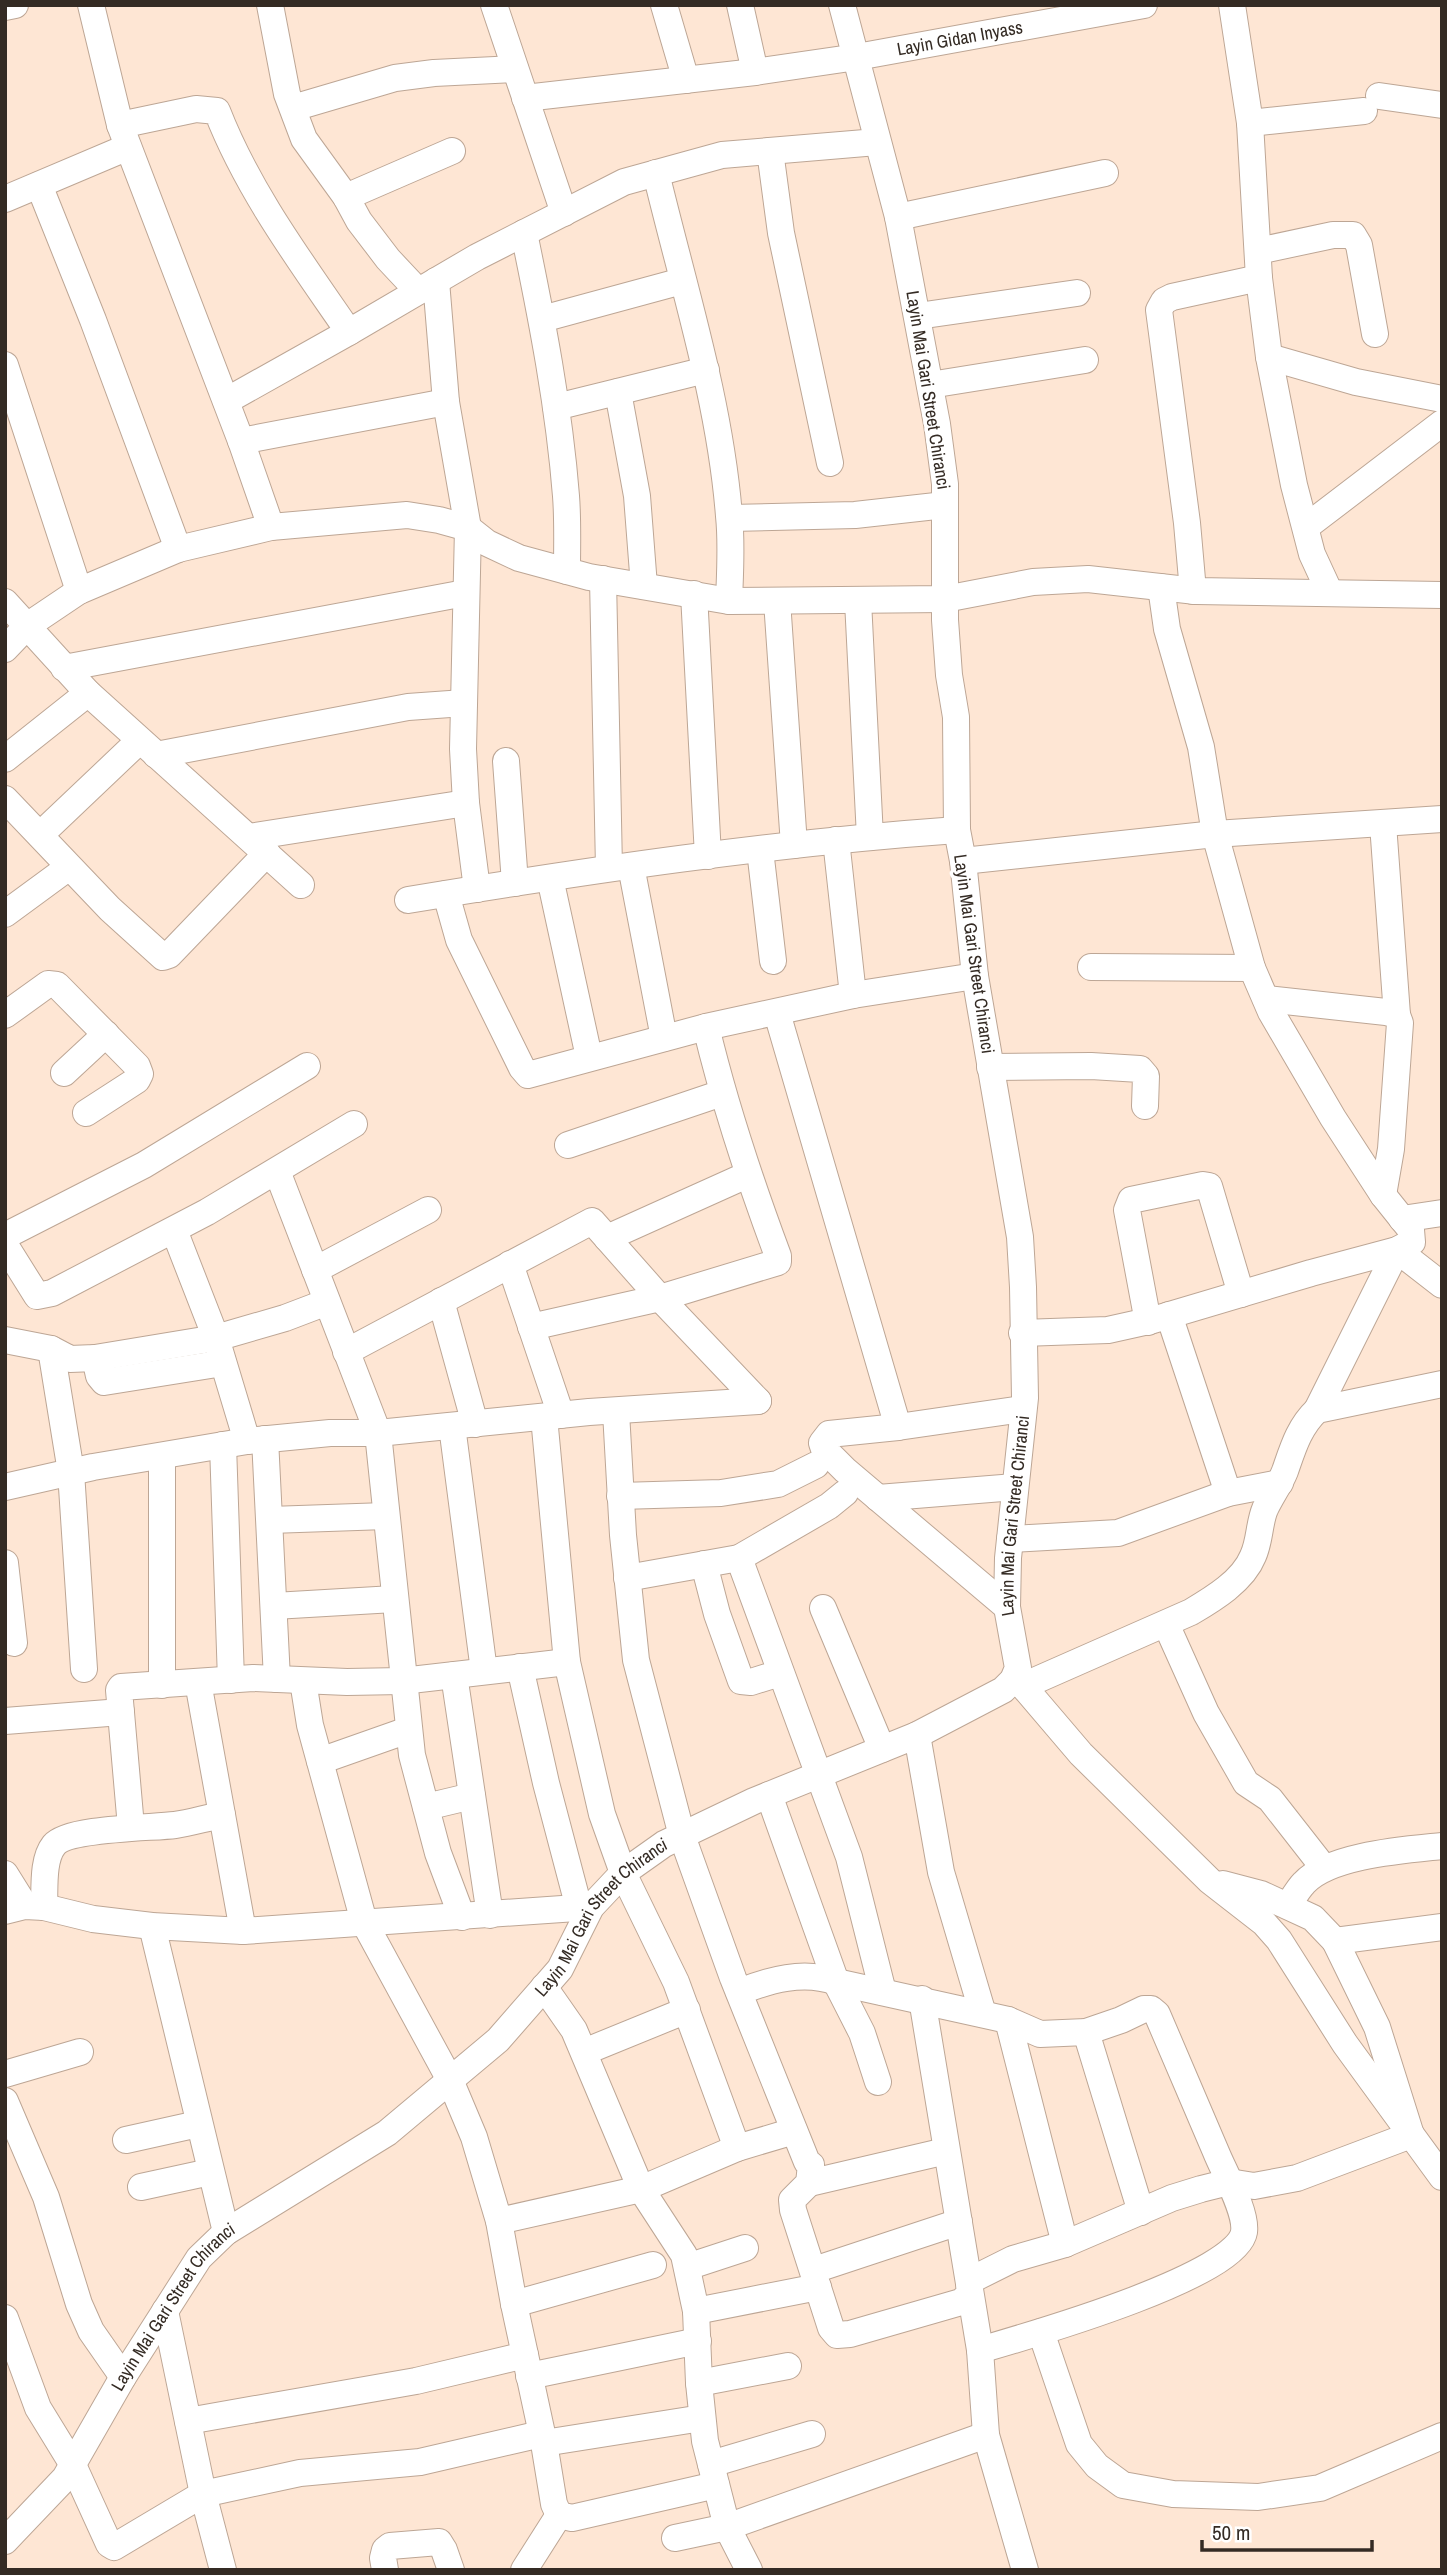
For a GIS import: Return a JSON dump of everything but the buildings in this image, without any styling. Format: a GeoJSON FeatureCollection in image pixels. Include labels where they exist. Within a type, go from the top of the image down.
{"type":"FeatureCollection","features":[{"type":"Feature","properties":{"kind":"street"},"geometry":{"type":"LineString","coordinates":[[5,7],[15,5]]}},
{"type":"Feature","properties":{"kind":"street"},"geometry":{"type":"LineString","coordinates":[[91,5],[124,136],[226,401],[271,527]]}},
{"type":"Feature","properties":{"kind":"street"},"geometry":{"type":"LineString","coordinates":[[270,5],[288,94],[304,139],[388,259],[427,286],[468,528],[464,703],[466,803],[477,889]]}},
{"type":"Feature","properties":{"kind":"street"},"geometry":{"type":"LineString","coordinates":[[494,5],[564,213]]}},
{"type":"Feature","properties":{"kind":"street"},"geometry":{"type":"LineString","coordinates":[[664,5],[687,80]]}},
{"type":"Feature","properties":{"kind":"street"},"geometry":{"type":"LineString","coordinates":[[740,5],[755,72]]}},
{"type":"Feature","properties":{"kind":"street","name":"Layin Mai Gari Street Chiranci"},"geometry":{"type":"LineString","coordinates":[[5,2541],[65,2478],[123,2377],[199,2259],[226,2232],[387,2133],[498,2040],[560,1969],[585,1908],[623,1873],[664,1844],[769,1795],[917,1735],[1018,1683],[1017,1654],[1007,1607],[1010,1539],[1023,1409],[1023,1287],[1020,1237],[975,976],[963,861],[957,830],[956,717],[949,675],[946,599],[945,484],[918,316],[898,217],[877,142],[858,57],[842,5]]}},
{"type":"Feature","properties":{"kind":"street"},"geometry":{"type":"LineString","coordinates":[[1232,5],[1250,123],[1259,278],[1269,357],[1294,485],[1312,554],[1330,593]]}},
{"type":"Feature","properties":{"kind":"street","name":"Layin Gidan Inyass"},"geometry":{"type":"LineString","coordinates":[[525,98],[755,72],[858,57],[1132,6]]}},
{"type":"Feature","properties":{"kind":"street"},"geometry":{"type":"LineString","coordinates":[[293,108],[395,78],[515,69]]}},
{"type":"Feature","properties":{"kind":"street"},"geometry":{"type":"LineString","coordinates":[[1250,123],[1372,103],[1442,104]]}},
{"type":"Feature","properties":{"kind":"street"},"geometry":{"type":"LineString","coordinates":[[5,199],[39,185],[124,136],[196,109],[217,111],[227,136],[267,210],[349,332]]}},
{"type":"Feature","properties":{"kind":"street"},"geometry":{"type":"LineString","coordinates":[[226,401],[427,286],[624,182],[722,155],[877,142]]}},
{"type":"Feature","properties":{"kind":"street"},"geometry":{"type":"LineString","coordinates":[[346,197],[452,150]]}},
{"type":"Feature","properties":{"kind":"street"},"geometry":{"type":"LineString","coordinates":[[770,151],[781,233],[830,463]]}},
{"type":"Feature","properties":{"kind":"street"},"geometry":{"type":"LineString","coordinates":[[656,173],[705,370],[723,464],[730,518],[729,601]]}},
{"type":"Feature","properties":{"kind":"street"},"geometry":{"type":"LineString","coordinates":[[898,217],[1105,173]]}},
{"type":"Feature","properties":{"kind":"street"},"geometry":{"type":"LineString","coordinates":[[39,185],[93,320],[178,549]]}},
{"type":"Feature","properties":{"kind":"street"},"geometry":{"type":"LineString","coordinates":[[524,233],[542,319],[556,407],[566,499],[567,571]]}},
{"type":"Feature","properties":{"kind":"street"},"geometry":{"type":"LineString","coordinates":[[1258,251],[1333,235],[1353,235],[1359,245],[1375,334]]}},
{"type":"Feature","properties":{"kind":"street"},"geometry":{"type":"LineString","coordinates":[[1193,591],[1159,310],[1164,301],[1172,297],[1259,278]]}},
{"type":"Feature","properties":{"kind":"street"},"geometry":{"type":"LineString","coordinates":[[542,319],[682,281]]}},
{"type":"Feature","properties":{"kind":"street"},"geometry":{"type":"LineString","coordinates":[[918,316],[1077,293]]}},
{"type":"Feature","properties":{"kind":"street"},"geometry":{"type":"LineString","coordinates":[[1269,357],[1356,382],[1442,400]]}},
{"type":"Feature","properties":{"kind":"street"},"geometry":{"type":"LineString","coordinates":[[930,385],[1085,360]]}},
{"type":"Feature","properties":{"kind":"street"},"geometry":{"type":"LineString","coordinates":[[5,365],[79,591]]}},
{"type":"Feature","properties":{"kind":"street"},"geometry":{"type":"LineString","coordinates":[[556,407],[705,370]]}},
{"type":"Feature","properties":{"kind":"street"},"geometry":{"type":"LineString","coordinates":[[618,392],[637,496],[644,586]]}},
{"type":"Feature","properties":{"kind":"street"},"geometry":{"type":"LineString","coordinates":[[241,441],[446,402]]}},
{"type":"Feature","properties":{"kind":"street"},"geometry":{"type":"LineString","coordinates":[[1306,527],[1442,423]]}},
{"type":"Feature","properties":{"kind":"street"},"geometry":{"type":"LineString","coordinates":[[730,518],[855,515],[945,505]]}},
{"type":"Feature","properties":{"kind":"street"},"geometry":{"type":"LineString","coordinates":[[5,649],[27,626],[79,591],[178,549],[271,527],[407,514],[468,528],[487,543],[519,558],[567,571],[729,601],[946,599],[1033,582],[1088,579],[1193,591],[1442,595]]}},
{"type":"Feature","properties":{"kind":"street"},"geometry":{"type":"LineString","coordinates":[[603,579],[620,867],[664,1038]]}},
{"type":"Feature","properties":{"kind":"street"},"geometry":{"type":"LineString","coordinates":[[1022,1334],[1108,1330],[1397,1250],[1412,1242],[1411,1230],[1383,1195],[1333,1118],[1271,1012],[1252,968],[1215,834],[1201,747],[1167,629],[1161,587]]}},
{"type":"Feature","properties":{"kind":"street"},"geometry":{"type":"LineString","coordinates":[[64,668],[465,593]]}},
{"type":"Feature","properties":{"kind":"street"},"geometry":{"type":"LineString","coordinates":[[694,594],[708,856]]}},
{"type":"Feature","properties":{"kind":"street"},"geometry":{"type":"LineString","coordinates":[[777,601],[794,845]]}},
{"type":"Feature","properties":{"kind":"street"},"geometry":{"type":"LineString","coordinates":[[858,601],[870,836]]}},
{"type":"Feature","properties":{"kind":"street"},"geometry":{"type":"LineString","coordinates":[[5,602],[88,693],[301,884]]}},
{"type":"Feature","properties":{"kind":"street"},"geometry":{"type":"LineString","coordinates":[[5,759],[88,693]]}},
{"type":"Feature","properties":{"kind":"street"},"geometry":{"type":"LineString","coordinates":[[40,835],[148,748],[408,707],[464,703]]}},
{"type":"Feature","properties":{"kind":"street"},"geometry":{"type":"LineString","coordinates":[[506,761],[514,883]]}},
{"type":"Feature","properties":{"kind":"street"},"geometry":{"type":"LineString","coordinates":[[5,799],[69,867],[151,947],[166,957],[258,845],[466,803]]}},
{"type":"Feature","properties":{"kind":"street"},"geometry":{"type":"LineString","coordinates":[[963,861],[1215,834],[1442,819]]}},
{"type":"Feature","properties":{"kind":"street"},"geometry":{"type":"LineString","coordinates":[[1383,824],[1397,1015],[1400,1023],[1392,1135],[1383,1195]]}},
{"type":"Feature","properties":{"kind":"street"},"geometry":{"type":"LineString","coordinates":[[408,900],[620,867],[870,836],[957,830]]}},
{"type":"Feature","properties":{"kind":"street"},"geometry":{"type":"LineString","coordinates":[[836,840],[853,995]]}},
{"type":"Feature","properties":{"kind":"street"},"geometry":{"type":"LineString","coordinates":[[760,850],[773,961]]}},
{"type":"Feature","properties":{"kind":"street"},"geometry":{"type":"LineString","coordinates":[[5,914],[69,867]]}},
{"type":"Feature","properties":{"kind":"street"},"geometry":{"type":"LineString","coordinates":[[550,878],[589,1057]]}},
{"type":"Feature","properties":{"kind":"street"},"geometry":{"type":"LineString","coordinates":[[446,894],[459,940],[522,1068],[528,1075],[706,1027],[853,995],[975,976]]}},
{"type":"Feature","properties":{"kind":"street"},"geometry":{"type":"LineString","coordinates":[[1091,967],[1252,968]]}},
{"type":"Feature","properties":{"kind":"street"},"geometry":{"type":"LineString","coordinates":[[5,1015],[48,984],[57,985],[138,1066],[140,1074],[137,1080],[86,1113]]}},
{"type":"Feature","properties":{"kind":"street"},"geometry":{"type":"LineString","coordinates":[[1266,999],[1397,1015]]}},
{"type":"Feature","properties":{"kind":"street"},"geometry":{"type":"LineString","coordinates":[[777,1013],[898,1427]]}},
{"type":"Feature","properties":{"kind":"street"},"geometry":{"type":"LineString","coordinates":[[531,1327],[660,1298],[778,1262],[747,1175],[722,1093],[706,1027]]}},
{"type":"Feature","properties":{"kind":"street"},"geometry":{"type":"LineString","coordinates":[[64,1073],[106,1034]]}},
{"type":"Feature","properties":{"kind":"street"},"geometry":{"type":"LineString","coordinates":[[5,1236],[144,1165],[307,1066]]}},
{"type":"Feature","properties":{"kind":"street"},"geometry":{"type":"LineString","coordinates":[[990,1067],[1091,1066],[1140,1069],[1146,1076],[1145,1106]]}},
{"type":"Feature","properties":{"kind":"street"},"geometry":{"type":"LineString","coordinates":[[568,1145],[722,1093]]}},
{"type":"Feature","properties":{"kind":"street"},"geometry":{"type":"LineString","coordinates":[[5,1245],[37,1296],[44,1296],[174,1230],[354,1124]]}},
{"type":"Feature","properties":{"kind":"street"},"geometry":{"type":"LineString","coordinates":[[277,1171],[378,1433],[402,1681],[412,1755],[439,1853],[462,1917]]}},
{"type":"Feature","properties":{"kind":"street"},"geometry":{"type":"LineString","coordinates":[[607,1238],[747,1175]]}},
{"type":"Feature","properties":{"kind":"street"},"geometry":{"type":"LineString","coordinates":[[1228,1493],[1158,1318],[1127,1210],[1131,1200],[1209,1186],[1241,1294]]}},
{"type":"Feature","properties":{"kind":"street"},"geometry":{"type":"LineString","coordinates":[[315,1270],[428,1210]]}},
{"type":"Feature","properties":{"kind":"street"},"geometry":{"type":"LineString","coordinates":[[1402,1219],[1442,1213]]}},
{"type":"Feature","properties":{"kind":"street"},"geometry":{"type":"LineString","coordinates":[[5,1487],[71,1472],[245,1442],[330,1433],[378,1433],[552,1416],[758,1401],[660,1298],[592,1221],[346,1352]]}},
{"type":"Feature","properties":{"kind":"street"},"geometry":{"type":"LineString","coordinates":[[174,1230],[216,1338],[270,1520],[277,1679]]}},
{"type":"Feature","properties":{"kind":"street"},"geometry":{"type":"LineString","coordinates":[[1397,1250],[1442,1284]]}},
{"type":"Feature","properties":{"kind":"street"},"geometry":{"type":"LineString","coordinates":[[1397,1250],[1317,1410],[1305,1422],[1296,1438],[1280,1483],[1265,1510],[1253,1558],[1238,1577],[1215,1597],[1166,1624],[1018,1683],[1081,1754],[1210,1881],[1264,1923],[1279,1940],[1345,2044],[1442,2177]]}},
{"type":"Feature","properties":{"kind":"street"},"geometry":{"type":"LineString","coordinates":[[510,1264],[531,1327],[552,1416],[567,1662],[602,1814],[623,1873],[665,1957],[687,2010],[737,2148]]}},
{"type":"Feature","properties":{"kind":"street"},"geometry":{"type":"LineString","coordinates":[[441,1301],[463,1425],[484,1671]]}},
{"type":"Feature","properties":{"kind":"street"},"geometry":{"type":"LineString","coordinates":[[5,1340],[51,1349],[70,1359],[95,1358],[216,1338],[285,1318],[327,1302]]}},
{"type":"Feature","properties":{"kind":"street"},"geometry":{"type":"LineString","coordinates":[[51,1349],[71,1472],[84,1669]]}},
{"type":"Feature","properties":{"kind":"street"},"geometry":{"type":"LineString","coordinates":[[95,1358],[99,1376],[104,1382],[223,1363]]}},
{"type":"Feature","properties":{"kind":"street"},"geometry":{"type":"LineString","coordinates":[[1317,1410],[1442,1384]]}},
{"type":"Feature","properties":{"kind":"street"},"geometry":{"type":"LineString","coordinates":[[1007,1607],[845,1471],[824,1449],[822,1443],[829,1434],[1023,1409]]}},
{"type":"Feature","properties":{"kind":"street"},"geometry":{"type":"LineString","coordinates":[[616,1412],[620,1496],[636,1660],[682,1836],[739,1992],[794,2131],[807,2162],[811,2165],[809,2183]]}},
{"type":"Feature","properties":{"kind":"street"},"geometry":{"type":"LineString","coordinates":[[231,1680],[245,1442]]}},
{"type":"Feature","properties":{"kind":"street"},"geometry":{"type":"LineString","coordinates":[[162,1456],[162,1685]]}},
{"type":"Feature","properties":{"kind":"street"},"geometry":{"type":"LineString","coordinates":[[620,1496],[721,1493],[778,1484],[816,1465]]}},
{"type":"Feature","properties":{"kind":"street"},"geometry":{"type":"LineString","coordinates":[[1010,1539],[1118,1533],[1228,1493],[1280,1483]]}},
{"type":"Feature","properties":{"kind":"street"},"geometry":{"type":"LineString","coordinates":[[878,1498],[1015,1487]]}},
{"type":"Feature","properties":{"kind":"street"},"geometry":{"type":"LineString","coordinates":[[627,1578],[739,1558],[829,1506],[845,1493]]}},
{"type":"Feature","properties":{"kind":"street"},"geometry":{"type":"LineString","coordinates":[[270,1520],[386,1516]]}},
{"type":"Feature","properties":{"kind":"street"},"geometry":{"type":"LineString","coordinates":[[739,1558],[849,1857],[883,1992]]}},
{"type":"Feature","properties":{"kind":"street"},"geometry":{"type":"LineString","coordinates":[[704,1564],[717,1614],[741,1681],[751,1682],[780,1673]]}},
{"type":"Feature","properties":{"kind":"street"},"geometry":{"type":"LineString","coordinates":[[5,1565],[14,1643]]}},
{"type":"Feature","properties":{"kind":"street"},"geometry":{"type":"LineString","coordinates":[[274,1606],[394,1599]]}},
{"type":"Feature","properties":{"kind":"street"},"geometry":{"type":"LineString","coordinates":[[823,1608],[881,1749]]}},
{"type":"Feature","properties":{"kind":"street"},"geometry":{"type":"LineString","coordinates":[[1166,1624],[1206,1713],[1246,1783],[1270,1799],[1324,1868]]}},
{"type":"Feature","properties":{"kind":"street"},"geometry":{"type":"LineString","coordinates":[[131,1827],[119,1690],[121,1687],[277,1679],[402,1681],[567,1662]]}},
{"type":"Feature","properties":{"kind":"street"},"geometry":{"type":"LineString","coordinates":[[25,1908],[152,1926],[243,1931],[585,1908],[546,1783],[520,1667]]}},
{"type":"Feature","properties":{"kind":"street"},"geometry":{"type":"LineString","coordinates":[[454,1675],[490,1915]]}},
{"type":"Feature","properties":{"kind":"street"},"geometry":{"type":"LineString","coordinates":[[303,1681],[310,1725],[364,1922],[450,2080],[474,2137],[499,2221],[554,2504],[559,2515]]}},
{"type":"Feature","properties":{"kind":"street"},"geometry":{"type":"LineString","coordinates":[[198,1682],[243,1931]]}},
{"type":"Feature","properties":{"kind":"street"},"geometry":{"type":"LineString","coordinates":[[5,1721],[121,1713]]}},
{"type":"Feature","properties":{"kind":"street"},"geometry":{"type":"LineString","coordinates":[[320,1761],[408,1730]]}},
{"type":"Feature","properties":{"kind":"street"},"geometry":{"type":"LineString","coordinates":[[917,1735],[944,1885],[1032,2123],[1065,2245]]}},
{"type":"Feature","properties":{"kind":"street"},"geometry":{"type":"LineString","coordinates":[[769,1795],[836,1982],[862,2033],[878,2082]]}},
{"type":"Feature","properties":{"kind":"street"},"geometry":{"type":"LineString","coordinates":[[426,1807],[472,1796]]}},
{"type":"Feature","properties":{"kind":"street"},"geometry":{"type":"LineString","coordinates":[[25,1908],[55,1843],[65,1837],[131,1827],[174,1825],[222,1815]]}},
{"type":"Feature","properties":{"kind":"street"},"geometry":{"type":"LineString","coordinates":[[1288,1906],[1304,1882],[1324,1868],[1348,1860],[1442,1846]]}},
{"type":"Feature","properties":{"kind":"street"},"geometry":{"type":"LineString","coordinates":[[5,1874],[25,1908]]}},
{"type":"Feature","properties":{"kind":"street"},"geometry":{"type":"LineString","coordinates":[[1210,1881],[1261,1894],[1288,1906],[1313,1918],[1335,1941],[1377,2027],[1411,2135]]}},
{"type":"Feature","properties":{"kind":"street"},"geometry":{"type":"LineString","coordinates":[[152,1926],[226,2232]]}},
{"type":"Feature","properties":{"kind":"street"},"geometry":{"type":"LineString","coordinates":[[1335,1941],[1442,1927]]}},
{"type":"Feature","properties":{"kind":"street"},"geometry":{"type":"LineString","coordinates":[[739,1992],[769,1982],[822,1977],[995,2017],[1040,2034],[1086,2032],[1144,2009],[1151,2009],[1157,2014],[1244,2220],[1244,2235],[1237,2246],[1204,2270],[1169,2287],[1041,2332],[980,2350]]}},
{"type":"Feature","properties":{"kind":"street"},"geometry":{"type":"LineString","coordinates":[[544,1987],[574,2030],[641,2189],[684,2255],[696,2311],[705,2441],[727,2527],[749,2570]]}},
{"type":"Feature","properties":{"kind":"street"},"geometry":{"type":"LineString","coordinates":[[922,1999],[980,2350],[986,2435],[1025,2570]]}},
{"type":"Feature","properties":{"kind":"street"},"geometry":{"type":"LineString","coordinates":[[584,2052],[687,2010]]}},
{"type":"Feature","properties":{"kind":"street"},"geometry":{"type":"LineString","coordinates":[[1086,2032],[1141,2212]]}},
{"type":"Feature","properties":{"kind":"street"},"geometry":{"type":"LineString","coordinates":[[5,2074],[80,2052]]}},
{"type":"Feature","properties":{"kind":"street"},"geometry":{"type":"LineString","coordinates":[[5,2101],[46,2197],[75,2291],[91,2331],[123,2377]]}},
{"type":"Feature","properties":{"kind":"street"},"geometry":{"type":"LineString","coordinates":[[126,2140],[198,2124]]}},
{"type":"Feature","properties":{"kind":"street"},"geometry":{"type":"LineString","coordinates":[[499,2221],[641,2189],[737,2148],[794,2131]]}},
{"type":"Feature","properties":{"kind":"street"},"geometry":{"type":"LineString","coordinates":[[969,2281],[1013,2259],[1065,2245],[1172,2199],[1229,2182],[1254,2186],[1297,2178],[1411,2135]]}},
{"type":"Feature","properties":{"kind":"street"},"geometry":{"type":"LineString","coordinates":[[946,2151],[809,2183],[792,2200],[793,2210],[831,2328],[837,2335],[850,2334],[961,2302],[970,2294],[969,2281]]}},
{"type":"Feature","properties":{"kind":"street"},"geometry":{"type":"LineString","coordinates":[[141,2187],[210,2172]]}},
{"type":"Feature","properties":{"kind":"street"},"geometry":{"type":"LineString","coordinates":[[696,2311],[816,2279],[959,2222]]}},
{"type":"Feature","properties":{"kind":"street"},"geometry":{"type":"LineString","coordinates":[[687,2267],[745,2248]]}},
{"type":"Feature","properties":{"kind":"street"},"geometry":{"type":"LineString","coordinates":[[514,2304],[653,2265]]}},
{"type":"Feature","properties":{"kind":"street"},"geometry":{"type":"LineString","coordinates":[[165,2311],[203,2494],[223,2570]]}},
{"type":"Feature","properties":{"kind":"street"},"geometry":{"type":"LineString","coordinates":[[5,2318],[38,2408],[73,2465],[109,2544],[114,2547],[203,2494],[300,2473],[420,2462],[542,2438],[702,2418]]}},
{"type":"Feature","properties":{"kind":"street"},"geometry":{"type":"LineString","coordinates":[[1041,2332],[1079,2444],[1097,2466],[1123,2485],[1173,2494],[1258,2497],[1320,2488],[1442,2436]]}},
{"type":"Feature","properties":{"kind":"street"},"geometry":{"type":"LineString","coordinates":[[188,2421],[416,2381],[698,2341]]}},
{"type":"Feature","properties":{"kind":"street"},"geometry":{"type":"LineString","coordinates":[[699,2383],[788,2366]]}},
{"type":"Feature","properties":{"kind":"street"},"geometry":{"type":"LineString","coordinates":[[559,2515],[572,2518],[713,2474],[811,2434]]}},
{"type":"Feature","properties":{"kind":"street"},"geometry":{"type":"LineString","coordinates":[[675,2538],[727,2527],[986,2435]]}},
{"type":"Feature","properties":{"kind":"street"},"geometry":{"type":"LineString","coordinates":[[524,2570],[559,2515]]}},
{"type":"Feature","properties":{"kind":"street"},"geometry":{"type":"LineString","coordinates":[[385,2570],[385,2550],[390,2546],[439,2542],[451,2570]]}}]}
